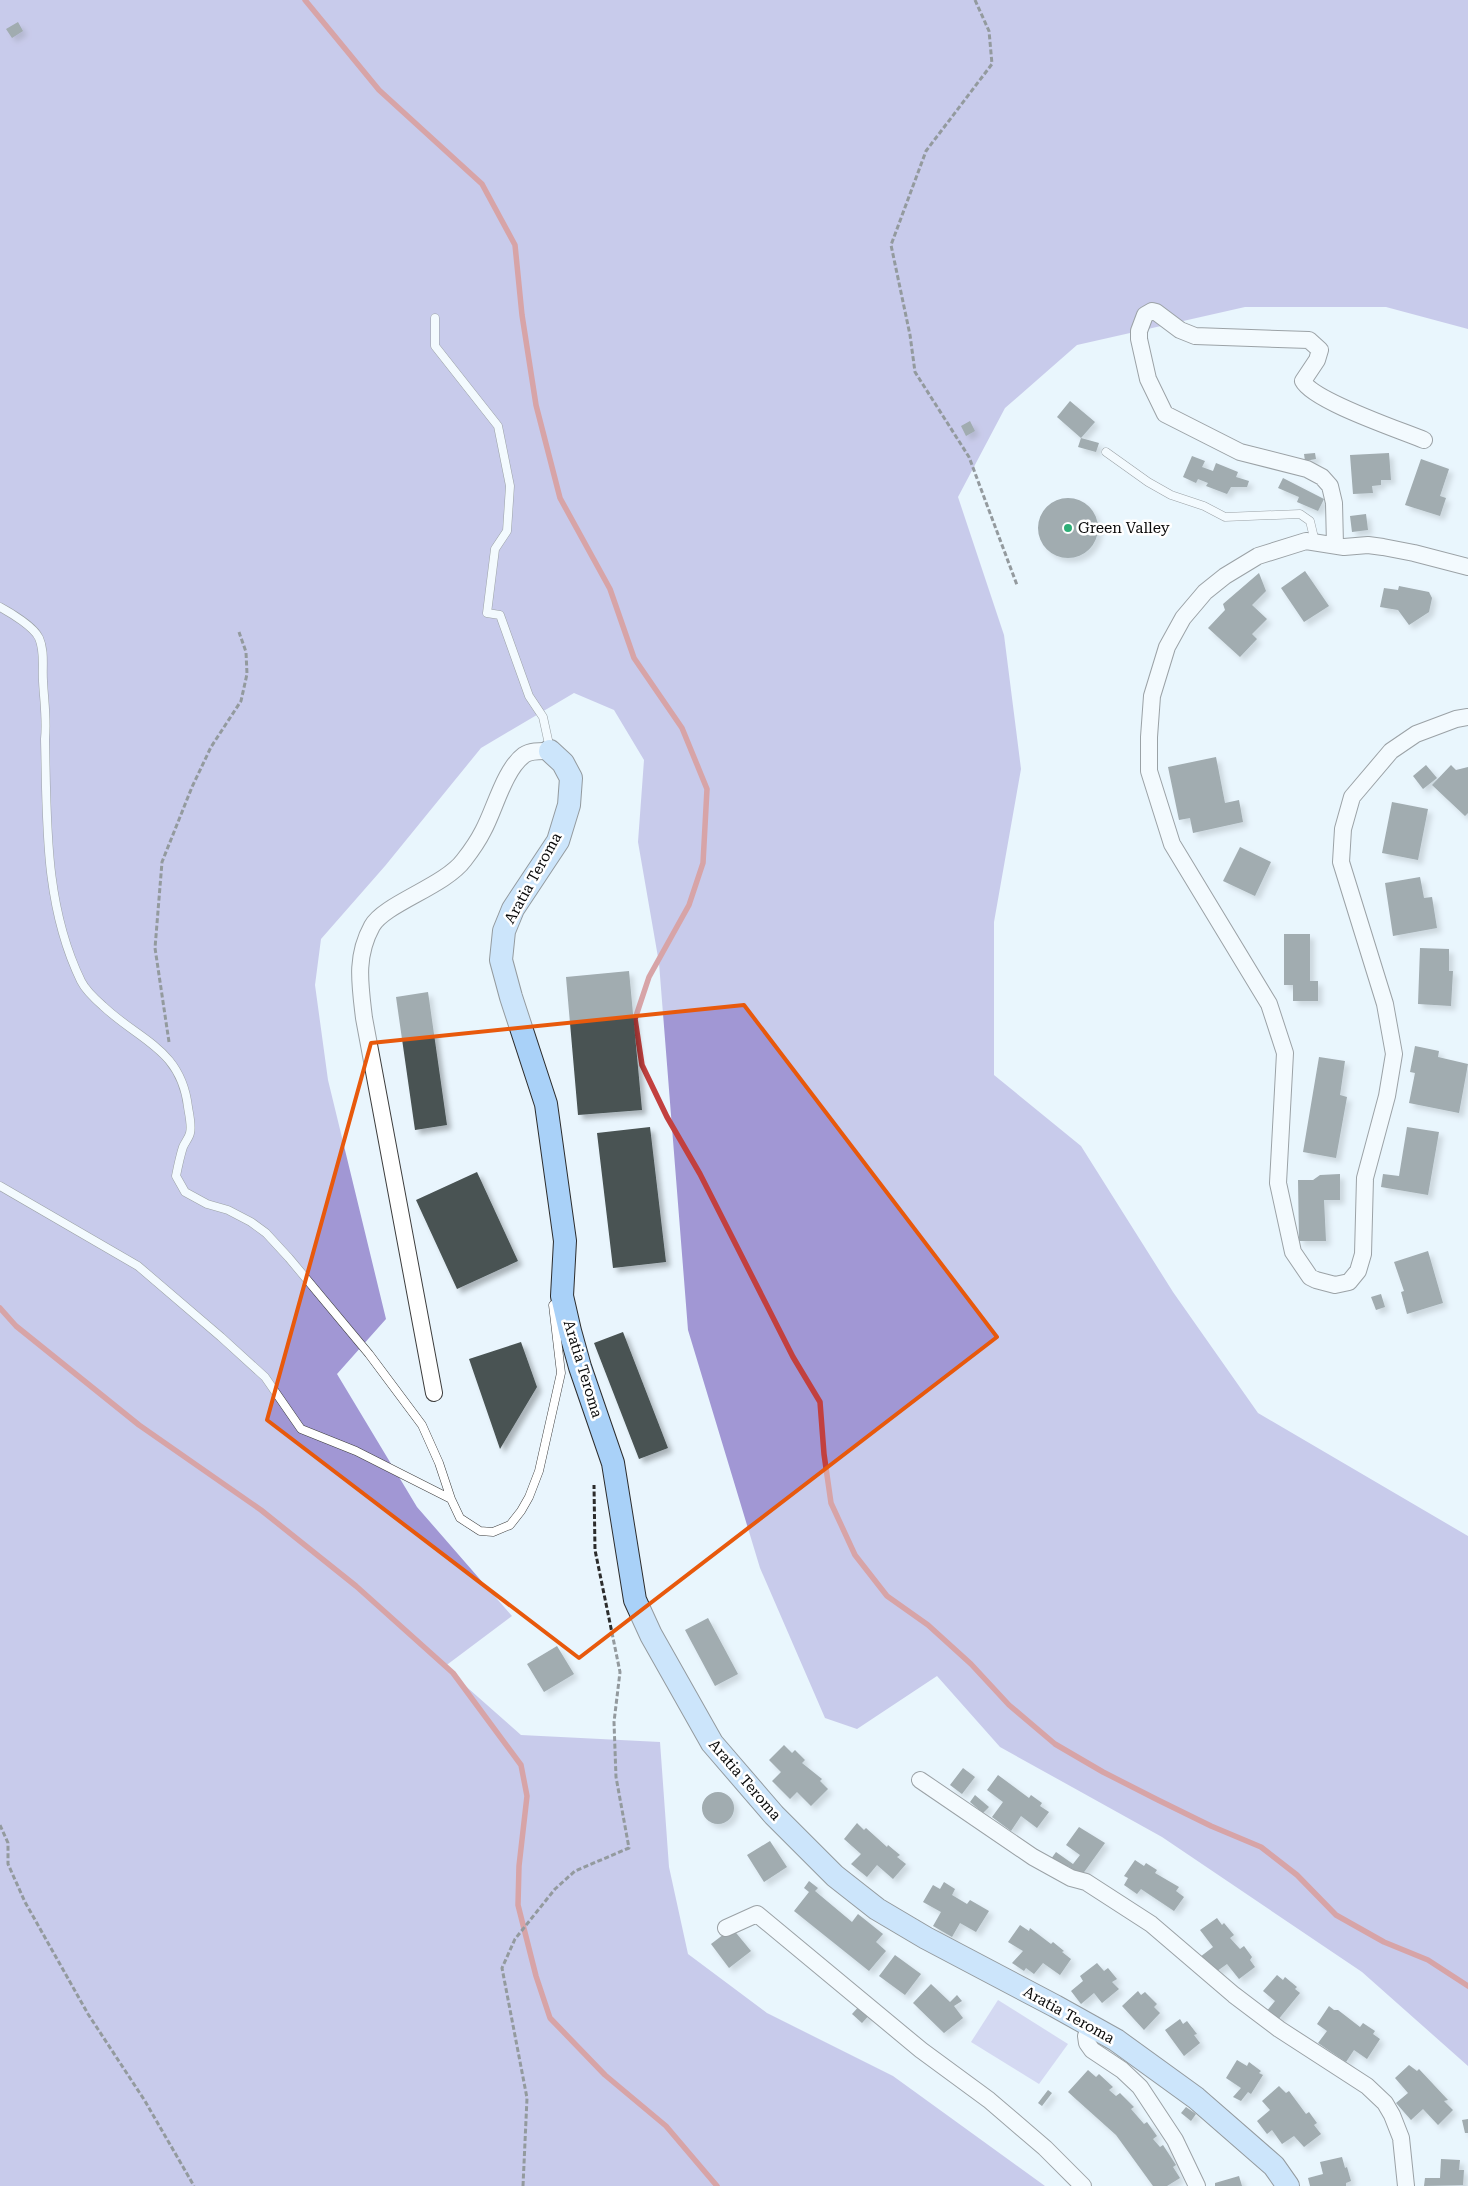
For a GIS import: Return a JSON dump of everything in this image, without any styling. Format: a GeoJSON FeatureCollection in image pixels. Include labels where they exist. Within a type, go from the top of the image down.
{"type":"FeatureCollection","features":[{"type":"Feature","properties":{"kind":"main road","name":"Aratia Teroma"},"geometry":{"type":"LineString","coordinates":[[550,751],[563,763],[571,778],[569,805],[558,841],[513,909],[504,931],[501,960],[546,1104],[565,1241],[562,1296],[580,1367],[613,1463],[635,1600],[671,1673],[712,1743],[794,1835],[835,1876],[877,1909],[926,1938],[1116,2040],[1196,2098],[1274,2166],[1288,2186]]}},
{"type":"Feature","properties":{"kind":"street"},"geometry":{"type":"LineString","coordinates":[[1335,545],[1334,503],[1330,486],[1322,477],[1307,469],[1240,452],[1165,414],[1148,379],[1140,347],[1139,331],[1145,316],[1152,311],[1156,312],[1180,330],[1195,336],[1309,340],[1320,350],[1317,360],[1303,381],[1309,389],[1337,404],[1424,440]]}},
{"type":"Feature","properties":{"kind":"street"},"geometry":{"type":"LineString","coordinates":[[1468,567],[1383,547],[1335,545],[1306,541],[1258,556],[1225,576],[1205,592],[1183,618],[1167,647],[1154,687],[1149,737],[1149,771],[1175,852],[1272,1012],[1285,1053],[1279,1192],[1293,1252],[1310,1277],[1322,1283],[1335,1285],[1349,1282],[1358,1271],[1361,1262],[1365,1237],[1365,1178],[1388,1096],[1394,1054],[1385,1004],[1341,862],[1343,829],[1352,796],[1391,751],[1416,734],[1456,719],[1468,717]]}},
{"type":"Feature","properties":{"kind":"street"},"geometry":{"type":"LineString","coordinates":[[434,1393],[364,1018],[359,970],[363,944],[374,923],[387,912],[430,887],[463,862],[483,832],[513,766],[525,754],[535,751],[550,751]]}},
{"type":"Feature","properties":{"kind":"street"},"geometry":{"type":"LineString","coordinates":[[920,1780],[1033,1857],[1071,1878],[1086,1882],[1151,1924],[1271,2024],[1367,2086],[1385,2103],[1401,2138],[1406,2186]]}},
{"type":"Feature","properties":{"kind":"street"},"geometry":{"type":"LineString","coordinates":[[726,1928],[757,1914],[921,2050],[989,2100],[1044,2148],[1083,2186]]}},
{"type":"Feature","properties":{"kind":"street"},"geometry":{"type":"LineString","coordinates":[[1091,2026],[1086,2036],[1087,2043],[1092,2050],[1122,2070],[1140,2087],[1175,2140],[1197,2186]]}},
{"type":"Feature","properties":{"kind":"lane"},"geometry":{"type":"LineString","coordinates":[[436,318],[436,346],[498,426],[510,486],[507,531],[496,549],[487,613],[500,615],[529,696],[543,717],[550,751]]}},
{"type":"Feature","properties":{"kind":"lane"},"geometry":{"type":"LineString","coordinates":[[1106,452],[1148,482],[1171,495],[1225,517],[1300,514],[1310,521],[1315,542]]}},
{"type":"Feature","properties":{"kind":"lane"},"geometry":{"type":"LineString","coordinates":[[0,607],[17,617],[39,637],[43,655],[43,681],[47,723],[45,739],[48,859],[58,919],[68,951],[82,983],[91,995],[121,1023],[142,1036],[169,1058],[178,1073],[187,1099],[191,1132],[183,1148],[176,1176],[185,1192],[207,1204],[228,1210],[251,1222],[266,1233],[289,1258],[369,1354],[422,1425],[460,1518],[480,1531],[494,1532],[510,1524],[530,1497],[540,1471],[550,1430],[552,1404],[560,1373],[553,1305],[562,1296]]}},
{"type":"Feature","properties":{"kind":"lane"},"geometry":{"type":"LineString","coordinates":[[0,1186],[138,1266],[264,1376],[301,1429],[356,1451],[451,1499]]}},
{"type":"Feature","properties":{"kind":"path"},"geometry":{"type":"LineString","coordinates":[[975,0],[989,31],[992,64],[926,151],[891,245],[910,335],[915,372],[969,457],[1017,585]]}},
{"type":"Feature","properties":{"kind":"path"},"geometry":{"type":"LineString","coordinates":[[169,1058],[169,1035],[155,948],[162,862],[192,787],[211,747],[241,701],[247,674],[246,652],[239,632]]}},
{"type":"Feature","properties":{"kind":"path"},"geometry":{"type":"LineString","coordinates":[[523,2186],[527,2098],[502,1968],[515,1939],[554,1889],[575,1871],[629,1848],[616,1777],[614,1722],[620,1672],[595,1550],[594,1479]]}},
{"type":"Feature","properties":{"kind":"path"},"geometry":{"type":"LineString","coordinates":[[0,1825],[8,1843],[8,1864],[25,1902],[83,2006],[145,2101],[194,2186]]}},
{"type":"Feature","properties":{"kind":"highlighted area"},"geometry":{"type":"Polygon","coordinates":[[[744,1005],[997,1337],[579,1658],[267,1420],[371,1043],[744,1005]]]}},
{"type":"Feature","properties":{"kind":"shaded area"},"geometry":{"type":"Polygon","coordinates":[[[0,0],[1468,0],[1468,329],[1386,307],[1245,307],[1077,345],[1005,408],[958,497],[1004,635],[1021,769],[994,922],[994,1075],[1081,1146],[1173,1292],[1258,1413],[1468,1536],[1468,2066],[1362,1972],[1162,1837],[1000,1747],[937,1676],[857,1729],[825,1718],[760,1568],[688,1330],[659,963],[638,842],[644,760],[614,710],[574,693],[481,748],[385,866],[321,939],[315,985],[328,1080],[386,1319],[337,1374],[417,1507],[512,1616],[444,1667],[521,1735],[660,1742],[669,1867],[688,1954],[767,2013],[893,2076],[1045,2186],[0,2186],[0,0]]]}},
{"type":"Feature","properties":{"kind":"shaded area"},"geometry":{"type":"Polygon","coordinates":[[[998,2000],[1068,2044],[1039,2084],[971,2042],[998,2000]]]}},
{"type":"Feature","properties":{"kind":"building"},"geometry":{"type":"Polygon","coordinates":[[[18,22],[23,31],[12,38],[6,29],[18,22]]]}},
{"type":"Feature","properties":{"kind":"building"},"geometry":{"type":"Polygon","coordinates":[[[1070,401],[1095,422],[1081,438],[1057,417],[1070,401]]]}},
{"type":"Feature","properties":{"kind":"building"},"geometry":{"type":"Polygon","coordinates":[[[970,421],[975,431],[966,436],[961,426],[970,421]]]}},
{"type":"Feature","properties":{"kind":"building"},"geometry":{"type":"Polygon","coordinates":[[[1081,438],[1099,443],[1096,452],[1078,447],[1081,438]]]}},
{"type":"Feature","properties":{"kind":"building"},"geometry":{"type":"Polygon","coordinates":[[[1315,453],[1316,459],[1305,461],[1304,454],[1315,453]]]}},
{"type":"Feature","properties":{"kind":"building"},"geometry":{"type":"Polygon","coordinates":[[[1389,453],[1391,480],[1381,480],[1381,485],[1372,486],[1373,493],[1353,494],[1350,455],[1389,453]]]}},
{"type":"Feature","properties":{"kind":"building"},"geometry":{"type":"Polygon","coordinates":[[[1192,456],[1205,461],[1202,467],[1213,471],[1216,463],[1238,472],[1236,477],[1249,481],[1247,487],[1231,487],[1227,494],[1206,486],[1208,483],[1198,479],[1196,483],[1183,477],[1192,456]]]}},
{"type":"Feature","properties":{"kind":"building"},"geometry":{"type":"Polygon","coordinates":[[[1421,459],[1449,469],[1440,496],[1446,498],[1440,516],[1405,505],[1421,459]]]}},
{"type":"Feature","properties":{"kind":"building"},"geometry":{"type":"Polygon","coordinates":[[[1283,478],[1324,499],[1318,511],[1297,502],[1299,497],[1278,488],[1283,478]]]}},
{"type":"Feature","properties":{"kind":"building","name":"Green Valley"},"geometry":{"type":"Polygon","coordinates":[[[1062,498],[1074,498],[1085,503],[1093,511],[1098,522],[1096,540],[1085,553],[1074,558],[1062,558],[1051,553],[1043,545],[1038,534],[1038,522],[1043,511],[1051,503],[1062,498]]]}},
{"type":"Feature","properties":{"kind":"building"},"geometry":{"type":"Polygon","coordinates":[[[1366,514],[1368,530],[1352,532],[1350,516],[1366,514]]]}},
{"type":"Feature","properties":{"kind":"building"},"geometry":{"type":"Polygon","coordinates":[[[1305,571],[1329,606],[1304,622],[1281,588],[1305,571]]]}},
{"type":"Feature","properties":{"kind":"building"},"geometry":{"type":"Polygon","coordinates":[[[1259,573],[1266,591],[1252,605],[1267,619],[1252,634],[1257,639],[1240,657],[1208,628],[1225,610],[1223,604],[1259,573]]]}},
{"type":"Feature","properties":{"kind":"building"},"geometry":{"type":"Polygon","coordinates":[[[1399,586],[1429,592],[1432,598],[1429,612],[1409,625],[1398,610],[1380,607],[1384,588],[1398,590],[1399,586]]]}},
{"type":"Feature","properties":{"kind":"building"},"geometry":{"type":"Polygon","coordinates":[[[1216,757],[1225,803],[1239,800],[1243,822],[1193,833],[1190,818],[1179,820],[1168,767],[1216,757]]]}},
{"type":"Feature","properties":{"kind":"building"},"geometry":{"type":"Polygon","coordinates":[[[1426,765],[1437,778],[1423,789],[1413,776],[1426,765]]]}},
{"type":"Feature","properties":{"kind":"building"},"geometry":{"type":"Polygon","coordinates":[[[1451,765],[1456,770],[1468,767],[1468,813],[1465,816],[1432,785],[1451,765]]]}},
{"type":"Feature","properties":{"kind":"building"},"geometry":{"type":"Polygon","coordinates":[[[1392,802],[1428,809],[1418,860],[1382,853],[1392,802]]]}},
{"type":"Feature","properties":{"kind":"building"},"geometry":{"type":"Polygon","coordinates":[[[1240,847],[1271,862],[1255,896],[1223,881],[1240,847]]]}},
{"type":"Feature","properties":{"kind":"building"},"geometry":{"type":"Polygon","coordinates":[[[1420,877],[1424,898],[1432,897],[1437,928],[1393,936],[1385,883],[1420,877]]]}},
{"type":"Feature","properties":{"kind":"building"},"geometry":{"type":"Polygon","coordinates":[[[1284,934],[1310,934],[1310,981],[1318,981],[1318,1001],[1293,1001],[1293,985],[1284,985],[1284,934]]]}},
{"type":"Feature","properties":{"kind":"building"},"geometry":{"type":"Polygon","coordinates":[[[1420,948],[1449,949],[1449,971],[1453,971],[1451,1006],[1418,1004],[1420,948]]]}},
{"type":"Feature","properties":{"kind":"building"},"geometry":{"type":"Polygon","coordinates":[[[629,971],[642,1110],[578,1115],[566,977],[629,971]]]}},
{"type":"Feature","properties":{"kind":"building"},"geometry":{"type":"Polygon","coordinates":[[[428,992],[447,1125],[415,1130],[396,997],[428,992]]]}},
{"type":"Feature","properties":{"kind":"building"},"geometry":{"type":"Polygon","coordinates":[[[1415,1046],[1439,1051],[1438,1057],[1468,1064],[1459,1113],[1409,1103],[1415,1073],[1410,1072],[1415,1046]]]}},
{"type":"Feature","properties":{"kind":"building"},"geometry":{"type":"Polygon","coordinates":[[[1319,1057],[1345,1061],[1340,1095],[1347,1097],[1336,1158],[1303,1152],[1319,1057]]]}},
{"type":"Feature","properties":{"kind":"building"},"geometry":{"type":"Polygon","coordinates":[[[650,1127],[666,1262],[613,1268],[597,1133],[650,1127]]]}},
{"type":"Feature","properties":{"kind":"building"},"geometry":{"type":"Polygon","coordinates":[[[1407,1127],[1439,1132],[1428,1195],[1381,1187],[1383,1174],[1399,1176],[1407,1127]]]}},
{"type":"Feature","properties":{"kind":"building"},"geometry":{"type":"Polygon","coordinates":[[[477,1172],[518,1261],[457,1289],[416,1200],[477,1172]]]}},
{"type":"Feature","properties":{"kind":"building"},"geometry":{"type":"Polygon","coordinates":[[[1340,1174],[1340,1200],[1324,1200],[1326,1241],[1299,1241],[1298,1180],[1313,1180],[1320,1175],[1340,1174]]]}},
{"type":"Feature","properties":{"kind":"building"},"geometry":{"type":"Polygon","coordinates":[[[1428,1251],[1443,1303],[1407,1314],[1401,1292],[1404,1291],[1394,1262],[1428,1251]]]}},
{"type":"Feature","properties":{"kind":"building"},"geometry":{"type":"Polygon","coordinates":[[[1381,1294],[1385,1307],[1376,1310],[1371,1297],[1381,1294]]]}},
{"type":"Feature","properties":{"kind":"building"},"geometry":{"type":"Polygon","coordinates":[[[623,1332],[668,1448],[639,1459],[594,1343],[623,1332]]]}},
{"type":"Feature","properties":{"kind":"building"},"geometry":{"type":"Polygon","coordinates":[[[521,1342],[537,1387],[500,1449],[469,1359],[521,1342]]]}},
{"type":"Feature","properties":{"kind":"building"},"geometry":{"type":"Polygon","coordinates":[[[708,1618],[738,1674],[715,1686],[685,1630],[708,1618]]]}},
{"type":"Feature","properties":{"kind":"building"},"geometry":{"type":"Polygon","coordinates":[[[557,1646],[574,1674],[544,1692],[527,1664],[557,1646]]]}},
{"type":"Feature","properties":{"kind":"building"},"geometry":{"type":"Polygon","coordinates":[[[784,1745],[792,1753],[795,1750],[805,1760],[802,1763],[822,1779],[820,1781],[828,1789],[811,1806],[797,1792],[790,1799],[772,1781],[781,1772],[769,1760],[784,1745]]]}},
{"type":"Feature","properties":{"kind":"building"},"geometry":{"type":"Polygon","coordinates":[[[963,1768],[975,1777],[962,1794],[950,1785],[963,1768]]]}},
{"type":"Feature","properties":{"kind":"building"},"geometry":{"type":"Polygon","coordinates":[[[998,1775],[1029,1798],[1031,1795],[1042,1803],[1040,1806],[1049,1812],[1037,1828],[1021,1816],[1011,1831],[992,1817],[1003,1802],[987,1790],[998,1775]]]}},
{"type":"Feature","properties":{"kind":"building"},"geometry":{"type":"Polygon","coordinates":[[[718,1792],[730,1796],[734,1808],[730,1820],[718,1824],[706,1820],[702,1808],[706,1796],[718,1792]]]}},
{"type":"Feature","properties":{"kind":"building"},"geometry":{"type":"Polygon","coordinates":[[[975,1795],[989,1807],[983,1813],[970,1802],[975,1795]]]}},
{"type":"Feature","properties":{"kind":"building"},"geometry":{"type":"Polygon","coordinates":[[[857,1823],[900,1855],[897,1857],[906,1864],[893,1879],[877,1865],[867,1877],[851,1864],[861,1854],[844,1839],[857,1823]]]}},
{"type":"Feature","properties":{"kind":"building"},"geometry":{"type":"Polygon","coordinates":[[[1079,1827],[1105,1843],[1082,1875],[1068,1866],[1066,1869],[1051,1859],[1056,1852],[1073,1864],[1080,1855],[1066,1845],[1079,1827]]]}},
{"type":"Feature","properties":{"kind":"building"},"geometry":{"type":"Polygon","coordinates":[[[770,1841],[787,1867],[764,1882],[747,1855],[770,1841]]]}},
{"type":"Feature","properties":{"kind":"building"},"geometry":{"type":"Polygon","coordinates":[[[1135,1860],[1144,1866],[1146,1863],[1157,1870],[1155,1873],[1179,1887],[1176,1891],[1184,1897],[1174,1911],[1141,1889],[1137,1894],[1124,1885],[1128,1878],[1124,1876],[1135,1860]]]}},
{"type":"Feature","properties":{"kind":"building"},"geometry":{"type":"Polygon","coordinates":[[[809,1881],[818,1888],[815,1891],[852,1922],[858,1914],[883,1934],[876,1942],[886,1951],[869,1971],[794,1911],[809,1892],[804,1888],[809,1881]]]}},
{"type":"Feature","properties":{"kind":"building"},"geometry":{"type":"Polygon","coordinates":[[[944,1882],[955,1889],[952,1895],[967,1904],[970,1900],[989,1911],[976,1932],[960,1923],[952,1937],[933,1926],[941,1912],[923,1902],[933,1885],[940,1889],[944,1882]]]}},
{"type":"Feature","properties":{"kind":"building"},"geometry":{"type":"Polygon","coordinates":[[[1217,1918],[1234,1935],[1230,1938],[1240,1949],[1244,1946],[1252,1957],[1250,1960],[1255,1967],[1239,1979],[1227,1964],[1213,1974],[1200,1957],[1213,1947],[1200,1930],[1217,1918]]]}},
{"type":"Feature","properties":{"kind":"building"},"geometry":{"type":"Polygon","coordinates":[[[1020,1925],[1029,1931],[1030,1928],[1051,1944],[1053,1942],[1071,1959],[1060,1975],[1043,1963],[1034,1974],[1026,1968],[1024,1971],[1012,1963],[1023,1951],[1008,1942],[1020,1925]]]}},
{"type":"Feature","properties":{"kind":"building"},"geometry":{"type":"Polygon","coordinates":[[[732,1928],[751,1951],[729,1968],[711,1944],[732,1928]]]}},
{"type":"Feature","properties":{"kind":"building"},"geometry":{"type":"Polygon","coordinates":[[[895,1955],[921,1974],[905,1995],[879,1976],[895,1955]]]}},
{"type":"Feature","properties":{"kind":"building"},"geometry":{"type":"Polygon","coordinates":[[[1097,1963],[1104,1971],[1108,1968],[1117,1979],[1112,1982],[1119,1989],[1102,2003],[1094,1993],[1081,2004],[1071,1991],[1083,1981],[1080,1976],[1097,1963]]]}},
{"type":"Feature","properties":{"kind":"building"},"geometry":{"type":"Polygon","coordinates":[[[1277,1975],[1283,1980],[1285,1977],[1297,1987],[1295,1989],[1300,1993],[1277,2021],[1266,2012],[1275,2001],[1263,1991],[1277,1975]]]}},
{"type":"Feature","properties":{"kind":"building"},"geometry":{"type":"Polygon","coordinates":[[[931,1984],[950,2002],[957,1995],[962,2001],[954,2006],[963,2018],[944,2033],[913,2003],[931,1984]]]}},
{"type":"Feature","properties":{"kind":"building"},"geometry":{"type":"Polygon","coordinates":[[[1138,1991],[1141,1995],[1145,1992],[1157,2004],[1154,2007],[1160,2013],[1144,2030],[1122,2006],[1138,1991]]]}},
{"type":"Feature","properties":{"kind":"building"},"geometry":{"type":"Polygon","coordinates":[[[862,2003],[872,2012],[862,2023],[852,2014],[862,2003]]]}},
{"type":"Feature","properties":{"kind":"building"},"geometry":{"type":"Polygon","coordinates":[[[1329,2006],[1334,2010],[1338,2010],[1360,2027],[1363,2023],[1375,2031],[1373,2034],[1380,2039],[1367,2059],[1354,2050],[1346,2062],[1318,2043],[1327,2031],[1317,2024],[1329,2006]]]}},
{"type":"Feature","properties":{"kind":"building"},"geometry":{"type":"Polygon","coordinates":[[[1180,2019],[1183,2024],[1187,2021],[1197,2034],[1194,2035],[1200,2043],[1184,2056],[1165,2030],[1180,2019]]]}},
{"type":"Feature","properties":{"kind":"building"},"geometry":{"type":"Polygon","coordinates":[[[1237,2060],[1247,2066],[1249,2062],[1261,2071],[1259,2073],[1263,2075],[1251,2094],[1248,2092],[1241,2101],[1233,2097],[1241,2088],[1226,2078],[1237,2060]]]}},
{"type":"Feature","properties":{"kind":"building"},"geometry":{"type":"Polygon","coordinates":[[[1409,2065],[1417,2071],[1419,2069],[1448,2100],[1444,2101],[1453,2110],[1438,2125],[1423,2109],[1411,2120],[1396,2103],[1408,2093],[1395,2078],[1409,2065]]]}},
{"type":"Feature","properties":{"kind":"building"},"geometry":{"type":"Polygon","coordinates":[[[1088,2070],[1096,2077],[1099,2074],[1113,2087],[1109,2090],[1116,2096],[1120,2093],[1134,2107],[1131,2109],[1144,2124],[1147,2122],[1157,2136],[1153,2139],[1160,2147],[1163,2145],[1176,2165],[1173,2167],[1180,2178],[1167,2186],[1153,2186],[1116,2135],[1068,2092],[1088,2070]]]}},
{"type":"Feature","properties":{"kind":"building"},"geometry":{"type":"Polygon","coordinates":[[[1279,2086],[1286,2093],[1289,2091],[1306,2114],[1309,2112],[1317,2123],[1314,2125],[1321,2134],[1304,2147],[1294,2136],[1282,2144],[1272,2130],[1267,2134],[1257,2121],[1270,2110],[1262,2101],[1279,2086]]]}},
{"type":"Feature","properties":{"kind":"building"},"geometry":{"type":"Polygon","coordinates":[[[1048,2090],[1052,2093],[1042,2106],[1038,2103],[1048,2090]]]}},
{"type":"Feature","properties":{"kind":"building"},"geometry":{"type":"Polygon","coordinates":[[[1186,2107],[1196,2114],[1191,2121],[1181,2113],[1186,2107]]]}},
{"type":"Feature","properties":{"kind":"building"},"geometry":{"type":"Polygon","coordinates":[[[1468,2119],[1468,2133],[1465,2133],[1462,2120],[1468,2119]]]}},
{"type":"Feature","properties":{"kind":"building"},"geometry":{"type":"Polygon","coordinates":[[[1342,2157],[1351,2181],[1346,2183],[1346,2186],[1310,2186],[1308,2178],[1323,2174],[1320,2162],[1342,2157]]]}},
{"type":"Feature","properties":{"kind":"building"},"geometry":{"type":"Polygon","coordinates":[[[1441,2159],[1460,2160],[1459,2170],[1464,2170],[1463,2185],[1424,2186],[1425,2178],[1440,2178],[1441,2159]]]}},
{"type":"Feature","properties":{"kind":"building"},"geometry":{"type":"Polygon","coordinates":[[[1239,2176],[1242,2186],[1215,2186],[1215,2183],[1239,2176]]]}},
{"type":"Feature","properties":{"kind":"waterway"},"geometry":{"type":"LineString","coordinates":[[305,0],[379,90],[482,184],[515,245],[522,315],[536,405],[560,498],[610,589],[634,658],[682,728],[707,789],[703,863],[689,905],[649,977],[635,1019],[642,1065],[667,1117],[700,1174],[793,1357],[820,1402],[824,1454],[831,1503],[855,1555],[887,1596],[928,1625],[971,1664],[1009,1705],[1055,1744],[1103,1772],[1158,1800],[1211,1826],[1261,1847],[1297,1875],[1336,1915],[1384,1942],[1428,1960],[1468,1986]]}},
{"type":"Feature","properties":{"kind":"waterway"},"geometry":{"type":"LineString","coordinates":[[0,1308],[16,1326],[139,1425],[261,1510],[356,1586],[453,1673],[521,1765],[527,1796],[519,1866],[518,1905],[536,1976],[550,2018],[605,2075],[666,2126],[717,2186]]}},
{"type":"Feature","properties":{"kind":"place","name":"Green Valley"},"geometry":{"type":"Point","coordinates":[1068,528]}}]}
